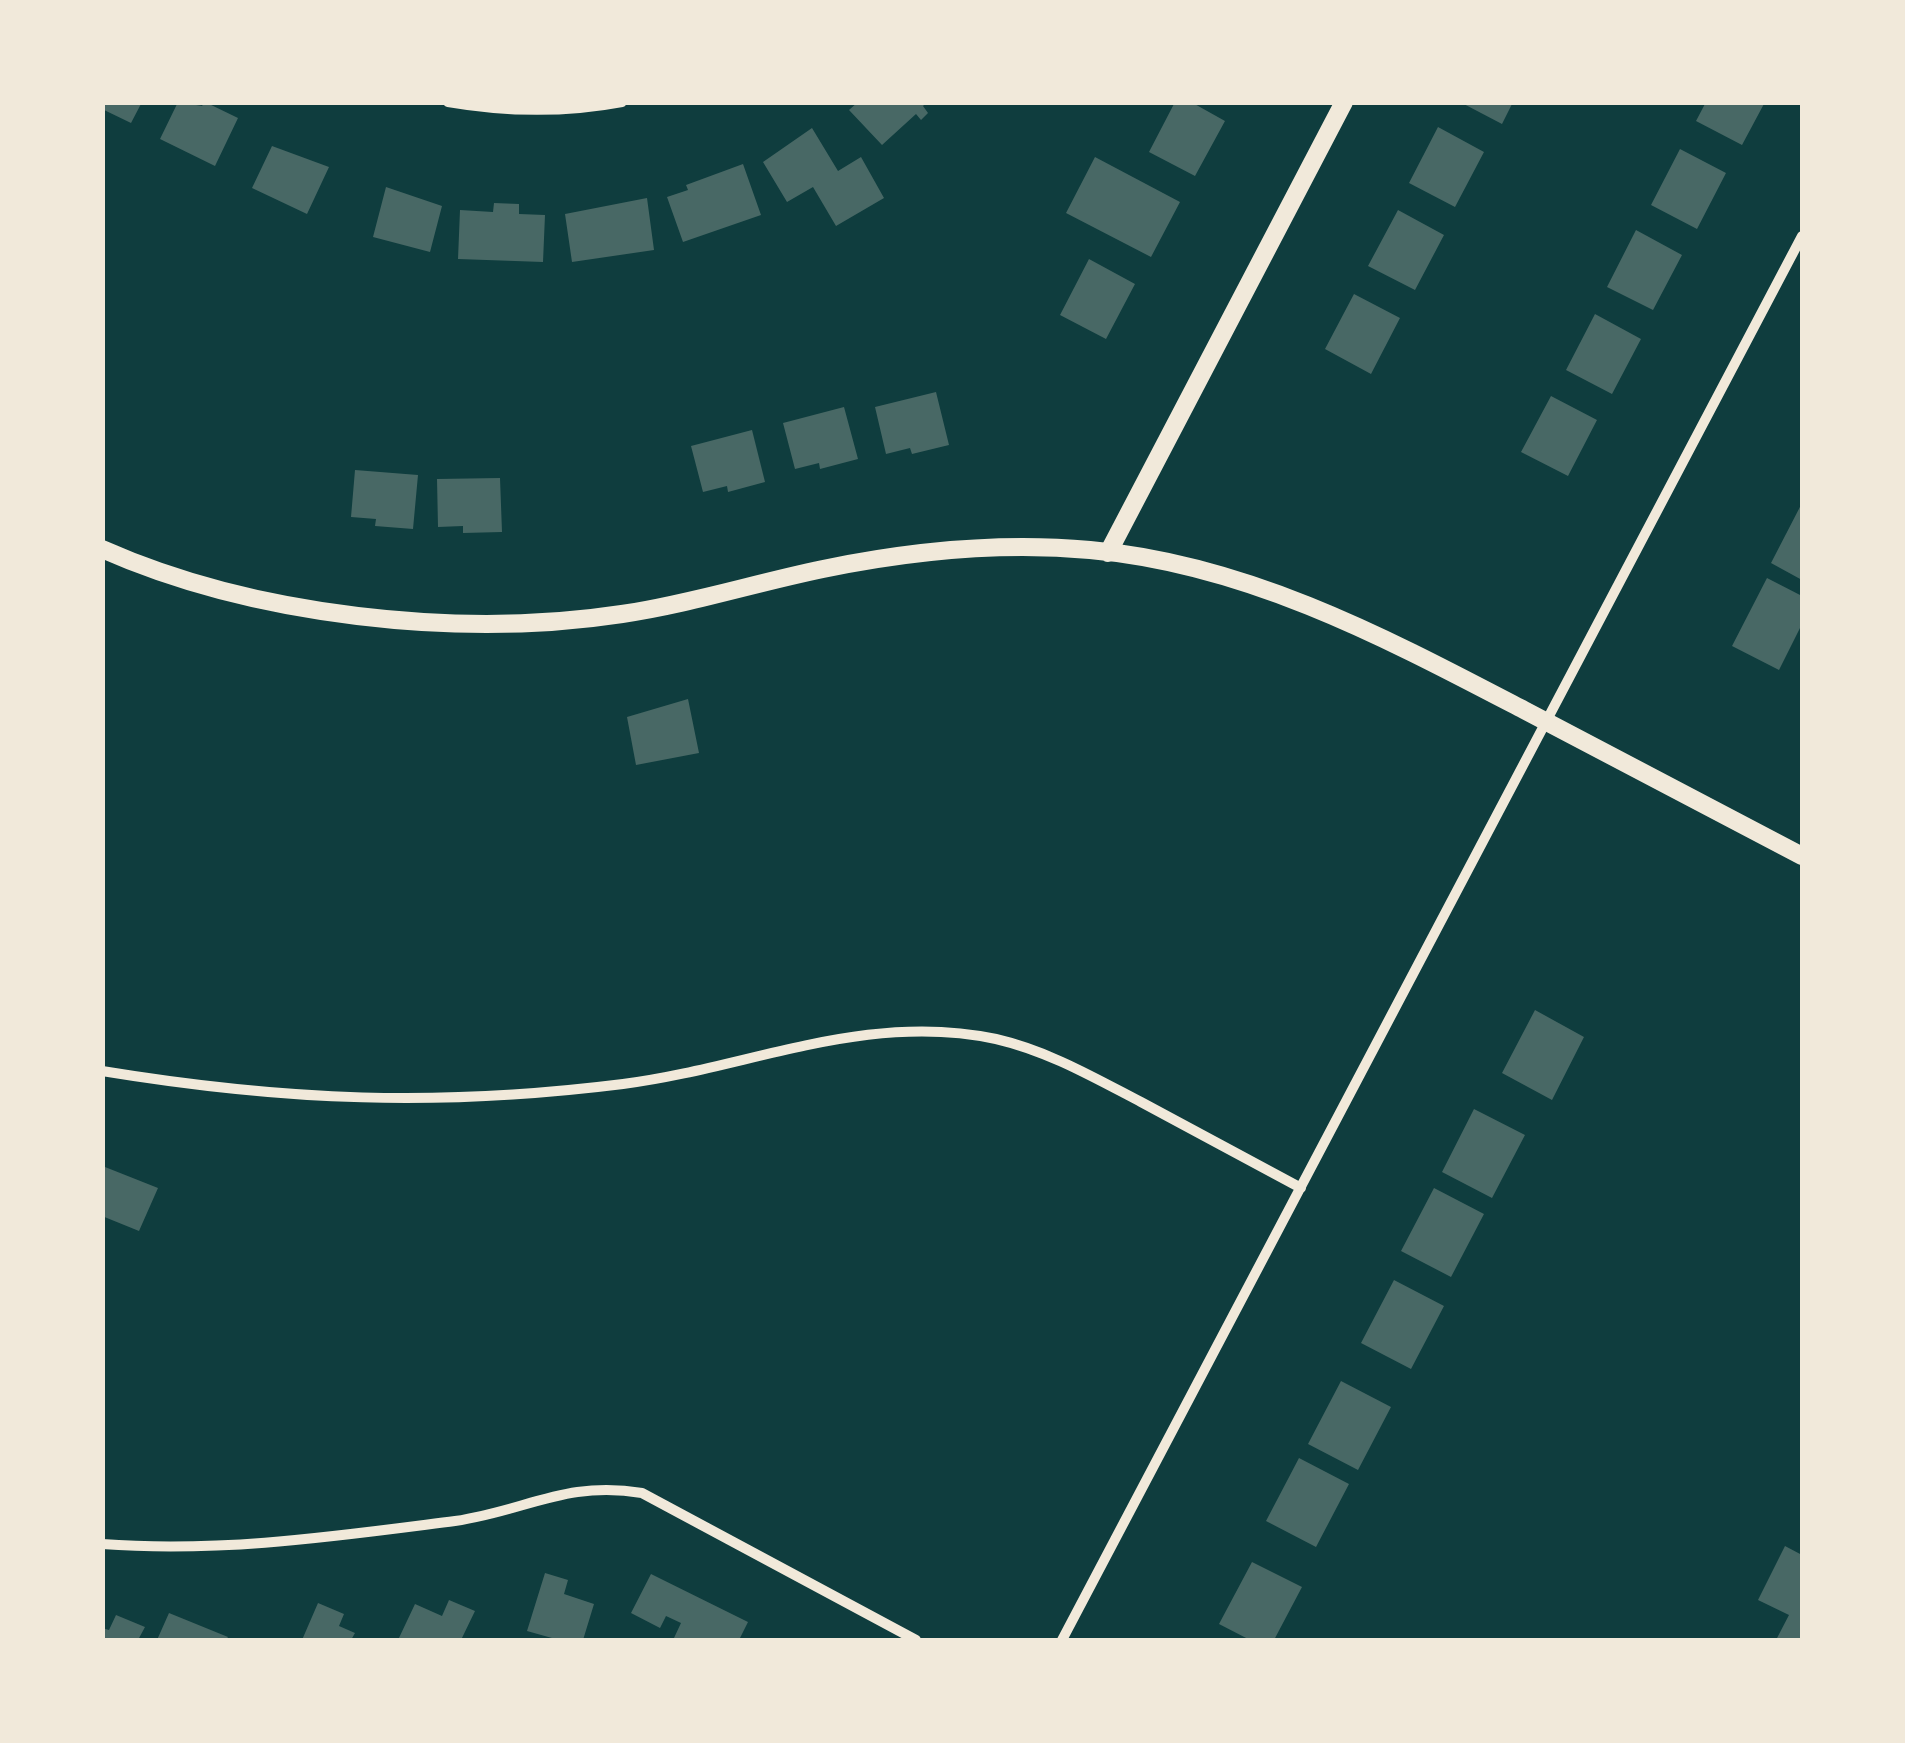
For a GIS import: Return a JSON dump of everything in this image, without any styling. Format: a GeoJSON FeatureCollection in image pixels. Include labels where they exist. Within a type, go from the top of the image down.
{"type":"FeatureCollection","features":[{"type":"Feature","properties":{"kind":"street"},"geometry":{"type":"LineString","coordinates":[[448,102],[494,110],[551,110],[622,102]]}},
{"type":"Feature","properties":{"kind":"street"},"geometry":{"type":"LineString","coordinates":[[1108,553],[1344,102]]}},
{"type":"Feature","properties":{"kind":"street"},"geometry":{"type":"LineString","coordinates":[[1062,1640],[1802,236]]}},
{"type":"Feature","properties":{"kind":"street"},"geometry":{"type":"LineString","coordinates":[[102,549],[183,578],[277,601],[370,616],[484,623],[617,615],[898,554],[1032,547],[1108,553],[1210,570],[1340,617],[1802,856]]}},
{"type":"Feature","properties":{"kind":"street"},"geometry":{"type":"LineString","coordinates":[[102,1071],[264,1094],[453,1100],[623,1084],[827,1038],[902,1032],[980,1037],[1058,1058],[1302,1188]]}},
{"type":"Feature","properties":{"kind":"street"},"geometry":{"type":"LineString","coordinates":[[102,1544],[249,1546],[324,1540],[474,1517],[576,1489],[614,1488],[642,1493],[916,1640]]}},
{"type":"Feature","properties":{"kind":"building"},"geometry":{"type":"Polygon","coordinates":[[[102,102],[142,102],[131,123],[102,109],[102,102]]]}},
{"type":"Feature","properties":{"kind":"building"},"geometry":{"type":"Polygon","coordinates":[[[178,102],[202,106],[205,102],[238,118],[215,166],[160,139],[178,102]]]}},
{"type":"Feature","properties":{"kind":"building"},"geometry":{"type":"Polygon","coordinates":[[[858,102],[927,102],[923,106],[928,113],[921,120],[916,114],[882,145],[849,110],[858,102]]]}},
{"type":"Feature","properties":{"kind":"building"},"geometry":{"type":"Polygon","coordinates":[[[1175,102],[1191,102],[1225,121],[1195,176],[1149,152],[1175,102]]]}},
{"type":"Feature","properties":{"kind":"building"},"geometry":{"type":"Polygon","coordinates":[[[1460,102],[1513,102],[1502,124],[1460,102]]]}},
{"type":"Feature","properties":{"kind":"building"},"geometry":{"type":"Polygon","coordinates":[[[1706,102],[1765,102],[1742,145],[1696,121],[1706,102]]]}},
{"type":"Feature","properties":{"kind":"building"},"geometry":{"type":"Polygon","coordinates":[[[1438,127],[1484,152],[1455,207],[1409,183],[1438,127]]]}},
{"type":"Feature","properties":{"kind":"building"},"geometry":{"type":"Polygon","coordinates":[[[812,128],[838,171],[861,157],[884,198],[836,226],[813,187],[787,202],[763,162],[812,128]]]}},
{"type":"Feature","properties":{"kind":"building"},"geometry":{"type":"Polygon","coordinates":[[[272,146],[329,167],[307,214],[252,188],[272,146]]]}},
{"type":"Feature","properties":{"kind":"building"},"geometry":{"type":"Polygon","coordinates":[[[1680,149],[1726,173],[1697,229],[1651,205],[1680,149]]]}},
{"type":"Feature","properties":{"kind":"building"},"geometry":{"type":"Polygon","coordinates":[[[1095,157],[1180,202],[1151,257],[1066,213],[1095,157]]]}},
{"type":"Feature","properties":{"kind":"building"},"geometry":{"type":"Polygon","coordinates":[[[743,164],[761,215],[683,242],[667,197],[688,190],[686,185],[743,164]]]}},
{"type":"Feature","properties":{"kind":"building"},"geometry":{"type":"Polygon","coordinates":[[[386,187],[442,206],[430,252],[373,237],[386,187]]]}},
{"type":"Feature","properties":{"kind":"building"},"geometry":{"type":"Polygon","coordinates":[[[647,198],[654,250],[572,262],[565,214],[647,198]]]}},
{"type":"Feature","properties":{"kind":"building"},"geometry":{"type":"Polygon","coordinates":[[[494,203],[519,204],[519,214],[545,215],[543,262],[458,259],[460,210],[493,212],[494,203]]]}},
{"type":"Feature","properties":{"kind":"building"},"geometry":{"type":"Polygon","coordinates":[[[1398,210],[1444,235],[1415,290],[1368,266],[1398,210]]]}},
{"type":"Feature","properties":{"kind":"building"},"geometry":{"type":"Polygon","coordinates":[[[1636,230],[1682,255],[1653,310],[1607,287],[1636,230]]]}},
{"type":"Feature","properties":{"kind":"building"},"geometry":{"type":"Polygon","coordinates":[[[1089,259],[1135,284],[1106,339],[1060,315],[1089,259]]]}},
{"type":"Feature","properties":{"kind":"building"},"geometry":{"type":"Polygon","coordinates":[[[1354,294],[1400,318],[1371,374],[1325,349],[1354,294]]]}},
{"type":"Feature","properties":{"kind":"building"},"geometry":{"type":"Polygon","coordinates":[[[1595,314],[1641,339],[1612,394],[1566,370],[1595,314]]]}},
{"type":"Feature","properties":{"kind":"building"},"geometry":{"type":"Polygon","coordinates":[[[936,392],[949,445],[912,454],[910,448],[886,454],[875,407],[936,392]]]}},
{"type":"Feature","properties":{"kind":"building"},"geometry":{"type":"Polygon","coordinates":[[[1551,396],[1597,420],[1568,476],[1521,452],[1551,396]]]}},
{"type":"Feature","properties":{"kind":"building"},"geometry":{"type":"Polygon","coordinates":[[[844,407],[858,459],[820,469],[819,463],[795,469],[783,423],[844,407]]]}},
{"type":"Feature","properties":{"kind":"building"},"geometry":{"type":"Polygon","coordinates":[[[752,430],[765,482],[728,492],[727,486],[703,492],[691,446],[752,430]]]}},
{"type":"Feature","properties":{"kind":"building"},"geometry":{"type":"Polygon","coordinates":[[[355,470],[418,475],[413,529],[375,526],[376,519],[351,517],[355,470]]]}},
{"type":"Feature","properties":{"kind":"building"},"geometry":{"type":"Polygon","coordinates":[[[500,478],[502,532],[463,533],[463,526],[438,527],[437,479],[500,478]]]}},
{"type":"Feature","properties":{"kind":"building"},"geometry":{"type":"Polygon","coordinates":[[[1802,503],[1802,580],[1771,563],[1802,503]]]}},
{"type":"Feature","properties":{"kind":"building"},"geometry":{"type":"Polygon","coordinates":[[[1767,578],[1802,596],[1802,624],[1779,670],[1732,646],[1767,578]]]}},
{"type":"Feature","properties":{"kind":"building"},"geometry":{"type":"Polygon","coordinates":[[[688,699],[699,753],[636,765],[627,717],[688,699]]]}},
{"type":"Feature","properties":{"kind":"building"},"geometry":{"type":"Polygon","coordinates":[[[1535,1010],[1584,1037],[1552,1100],[1502,1073],[1535,1010]]]}},
{"type":"Feature","properties":{"kind":"building"},"geometry":{"type":"Polygon","coordinates":[[[1474,1109],[1525,1135],[1492,1198],[1442,1172],[1474,1109]]]}},
{"type":"Feature","properties":{"kind":"building"},"geometry":{"type":"Polygon","coordinates":[[[105,1167],[158,1188],[139,1231],[102,1216],[105,1167]]]}},
{"type":"Feature","properties":{"kind":"building"},"geometry":{"type":"Polygon","coordinates":[[[1434,1188],[1484,1214],[1451,1277],[1401,1251],[1434,1188]]]}},
{"type":"Feature","properties":{"kind":"building"},"geometry":{"type":"Polygon","coordinates":[[[1394,1280],[1444,1306],[1411,1369],[1361,1343],[1394,1280]]]}},
{"type":"Feature","properties":{"kind":"building"},"geometry":{"type":"Polygon","coordinates":[[[1341,1381],[1391,1407],[1358,1470],[1308,1444],[1341,1381]]]}},
{"type":"Feature","properties":{"kind":"building"},"geometry":{"type":"Polygon","coordinates":[[[1299,1458],[1349,1484],[1316,1547],[1266,1521],[1299,1458]]]}},
{"type":"Feature","properties":{"kind":"building"},"geometry":{"type":"Polygon","coordinates":[[[1785,1546],[1802,1555],[1802,1640],[1776,1640],[1789,1615],[1758,1600],[1785,1546]]]}},
{"type":"Feature","properties":{"kind":"building"},"geometry":{"type":"Polygon","coordinates":[[[1252,1562],[1302,1587],[1274,1640],[1250,1640],[1219,1624],[1252,1562]]]}},
{"type":"Feature","properties":{"kind":"building"},"geometry":{"type":"Polygon","coordinates":[[[545,1573],[568,1580],[564,1594],[594,1604],[583,1640],[559,1640],[527,1631],[545,1573]]]}},
{"type":"Feature","properties":{"kind":"building"},"geometry":{"type":"Polygon","coordinates":[[[651,1574],[748,1622],[739,1640],[679,1640],[674,1638],[681,1623],[666,1616],[660,1628],[631,1613],[651,1574]]]}},
{"type":"Feature","properties":{"kind":"building"},"geometry":{"type":"Polygon","coordinates":[[[449,1600],[475,1611],[461,1640],[398,1640],[415,1604],[442,1616],[449,1600]]]}},
{"type":"Feature","properties":{"kind":"building"},"geometry":{"type":"Polygon","coordinates":[[[318,1603],[344,1614],[339,1626],[355,1633],[351,1640],[302,1640],[318,1603]]]}},
{"type":"Feature","properties":{"kind":"building"},"geometry":{"type":"Polygon","coordinates":[[[169,1613],[228,1637],[157,1640],[169,1613]]]}},
{"type":"Feature","properties":{"kind":"building"},"geometry":{"type":"Polygon","coordinates":[[[116,1615],[145,1627],[138,1640],[102,1640],[102,1628],[109,1630],[116,1615]]]}}]}
